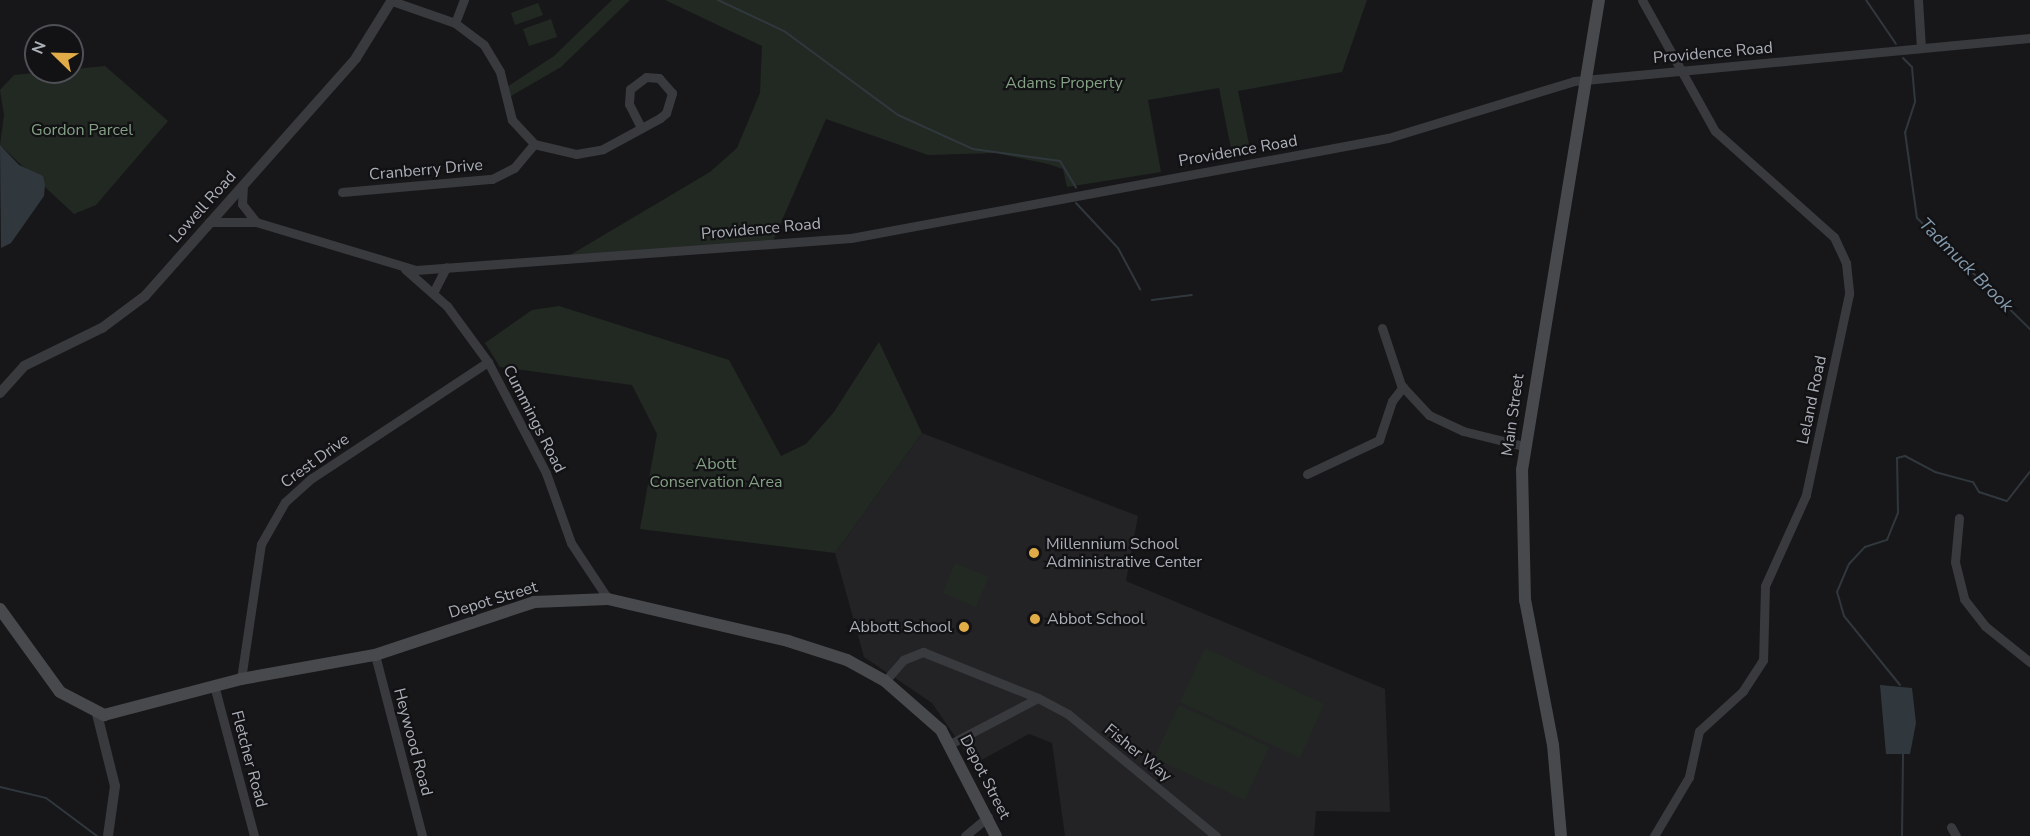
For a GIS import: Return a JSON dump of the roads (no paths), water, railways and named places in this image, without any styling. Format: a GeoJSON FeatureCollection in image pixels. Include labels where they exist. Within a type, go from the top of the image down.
{"type":"FeatureCollection","features":[{"type":"Feature","properties":{"kind":"main road","name":"Main Street"},"geometry":{"type":"LineString","coordinates":[[1561,836],[1553,745],[1525,600],[1524,446],[1599,0]]}},
{"type":"Feature","properties":{"kind":"main road","name":"Depot Street"},"geometry":{"type":"LineString","coordinates":[[97,714],[120,714],[215,689],[241,679],[375,655],[534,602],[608,599],[788,641],[847,660],[885,681],[923,710],[950,744],[996,836]]}},
{"type":"Feature","properties":{"kind":"main road"},"geometry":{"type":"LineString","coordinates":[[0,609],[60,692],[97,714]]}},
{"type":"Feature","properties":{"kind":"street"},"geometry":{"type":"LineString","coordinates":[[392,0],[455,23],[493,57],[512,120],[534,144],[586,154],[641,128],[670,107],[672,93],[659,78],[639,79],[630,89],[629,105],[641,128]]}},
{"type":"Feature","properties":{"kind":"street","name":"Lowell Road"},"geometry":{"type":"LineString","coordinates":[[0,393],[24,366],[124,314],[356,58],[392,0]]}},
{"type":"Feature","properties":{"kind":"street"},"geometry":{"type":"LineString","coordinates":[[455,23],[464,0]]}},
{"type":"Feature","properties":{"kind":"street","name":"Leland Road"},"geometry":{"type":"LineString","coordinates":[[1642,0],[1679,69],[1732,150],[1834,237],[1846,263],[1849,294],[1806,495],[1765,586],[1763,660],[1743,691],[1699,731],[1689,777],[1653,836]]}},
{"type":"Feature","properties":{"kind":"street"},"geometry":{"type":"LineString","coordinates":[[1918,0],[1922,48]]}},
{"type":"Feature","properties":{"kind":"street","name":"Providence Road"},"geometry":{"type":"LineString","coordinates":[[209,222],[256,222],[405,269],[627,258],[895,232],[1040,200],[1388,138],[1584,80],[1679,69],[2030,38]]}},
{"type":"Feature","properties":{"kind":"street","name":"Cranberry Drive"},"geometry":{"type":"LineString","coordinates":[[342,192],[492,179],[514,168],[534,144]]}},
{"type":"Feature","properties":{"kind":"street"},"geometry":{"type":"LineString","coordinates":[[243,184],[242,204],[256,222]]}},
{"type":"Feature","properties":{"kind":"street"},"geometry":{"type":"LineString","coordinates":[[433,293],[446,267]]}},
{"type":"Feature","properties":{"kind":"street","name":"Cummings Road"},"geometry":{"type":"LineString","coordinates":[[405,269],[433,293],[488,362],[546,472],[571,543],[608,599]]}},
{"type":"Feature","properties":{"kind":"street"},"geometry":{"type":"LineString","coordinates":[[1382,328],[1403,387],[1445,424],[1524,446]]}},
{"type":"Feature","properties":{"kind":"street","name":"Crest Drive"},"geometry":{"type":"LineString","coordinates":[[241,679],[261,544],[272,518],[312,478],[488,362]]}},
{"type":"Feature","properties":{"kind":"street"},"geometry":{"type":"LineString","coordinates":[[1307,474],[1379,440],[1392,400],[1403,387]]}},
{"type":"Feature","properties":{"kind":"street"},"geometry":{"type":"LineString","coordinates":[[1959,518],[1954,562],[1964,599],[1985,626],[2030,663]]}},
{"type":"Feature","properties":{"kind":"street","name":"Fisher Way"},"geometry":{"type":"LineString","coordinates":[[885,681],[913,655],[932,653],[1038,698],[1068,714],[1216,836]]}},
{"type":"Feature","properties":{"kind":"street","name":"Heywood Road"},"geometry":{"type":"LineString","coordinates":[[375,655],[422,836]]}},
{"type":"Feature","properties":{"kind":"street","name":"Fletcher Road"},"geometry":{"type":"LineString","coordinates":[[215,689],[254,836]]}},
{"type":"Feature","properties":{"kind":"street"},"geometry":{"type":"LineString","coordinates":[[950,744],[1038,698]]}},
{"type":"Feature","properties":{"kind":"street"},"geometry":{"type":"LineString","coordinates":[[97,714],[115,786],[108,836]]}},
{"type":"Feature","properties":{"kind":"street"},"geometry":{"type":"LineString","coordinates":[[965,836],[988,817]]}},
{"type":"Feature","properties":{"kind":"street"},"geometry":{"type":"LineString","coordinates":[[1951,827],[1956,836]]}},
{"type":"Feature","properties":{"kind":"waterway"},"geometry":{"type":"LineString","coordinates":[[718,0],[784,31],[898,115],[973,149],[1060,161],[1076,188]]}},
{"type":"Feature","properties":{"kind":"waterway","name":"Tadmuck Brook"},"geometry":{"type":"LineString","coordinates":[[1866,0],[1896,44]]}},
{"type":"Feature","properties":{"kind":"waterway","name":"Tadmuck Brook"},"geometry":{"type":"LineString","coordinates":[[1903,58],[1912,67],[1915,102],[1905,132],[1917,218],[2030,329]]}},
{"type":"Feature","properties":{"kind":"waterway"},"geometry":{"type":"LineString","coordinates":[[1076,203],[1118,248],[1140,289]]}},
{"type":"Feature","properties":{"kind":"waterway"},"geometry":{"type":"LineString","coordinates":[[1152,300],[1192,295]]}},
{"type":"Feature","properties":{"kind":"waterway"},"geometry":{"type":"LineString","coordinates":[[1900,685],[1844,616],[1837,592],[1849,564],[1865,547],[1887,540],[1898,513],[1897,458],[1905,456],[1935,472],[1973,482],[1979,492],[2007,501],[2030,472]]}},
{"type":"Feature","properties":{"kind":"waterway"},"geometry":{"type":"LineString","coordinates":[[1902,836],[1903,754]]}},
{"type":"Feature","properties":{"kind":"waterway"},"geometry":{"type":"LineString","coordinates":[[0,787],[46,798],[97,836]]}},
{"type":"Feature","properties":{"kind":"place","name":"Millennium School Administrative Center"},"geometry":{"type":"Point","coordinates":[1034,553]}},
{"type":"Feature","properties":{"kind":"place","name":"Abbot School"},"geometry":{"type":"Point","coordinates":[1035,619]}},
{"type":"Feature","properties":{"kind":"place","name":"Abbott School"},"geometry":{"type":"Point","coordinates":[964,627]}},
{"type":"Feature","properties":{"kind":"park label","name":"Adams Property"},"geometry":{"type":"Point","coordinates":[1064,83]}},
{"type":"Feature","properties":{"kind":"park label","name":"Gordon Parcel"},"geometry":{"type":"Point","coordinates":[82,130]}},
{"type":"Feature","properties":{"kind":"park label","name":"Abott Conservation Area"},"geometry":{"type":"Point","coordinates":[716,473]}}]}
